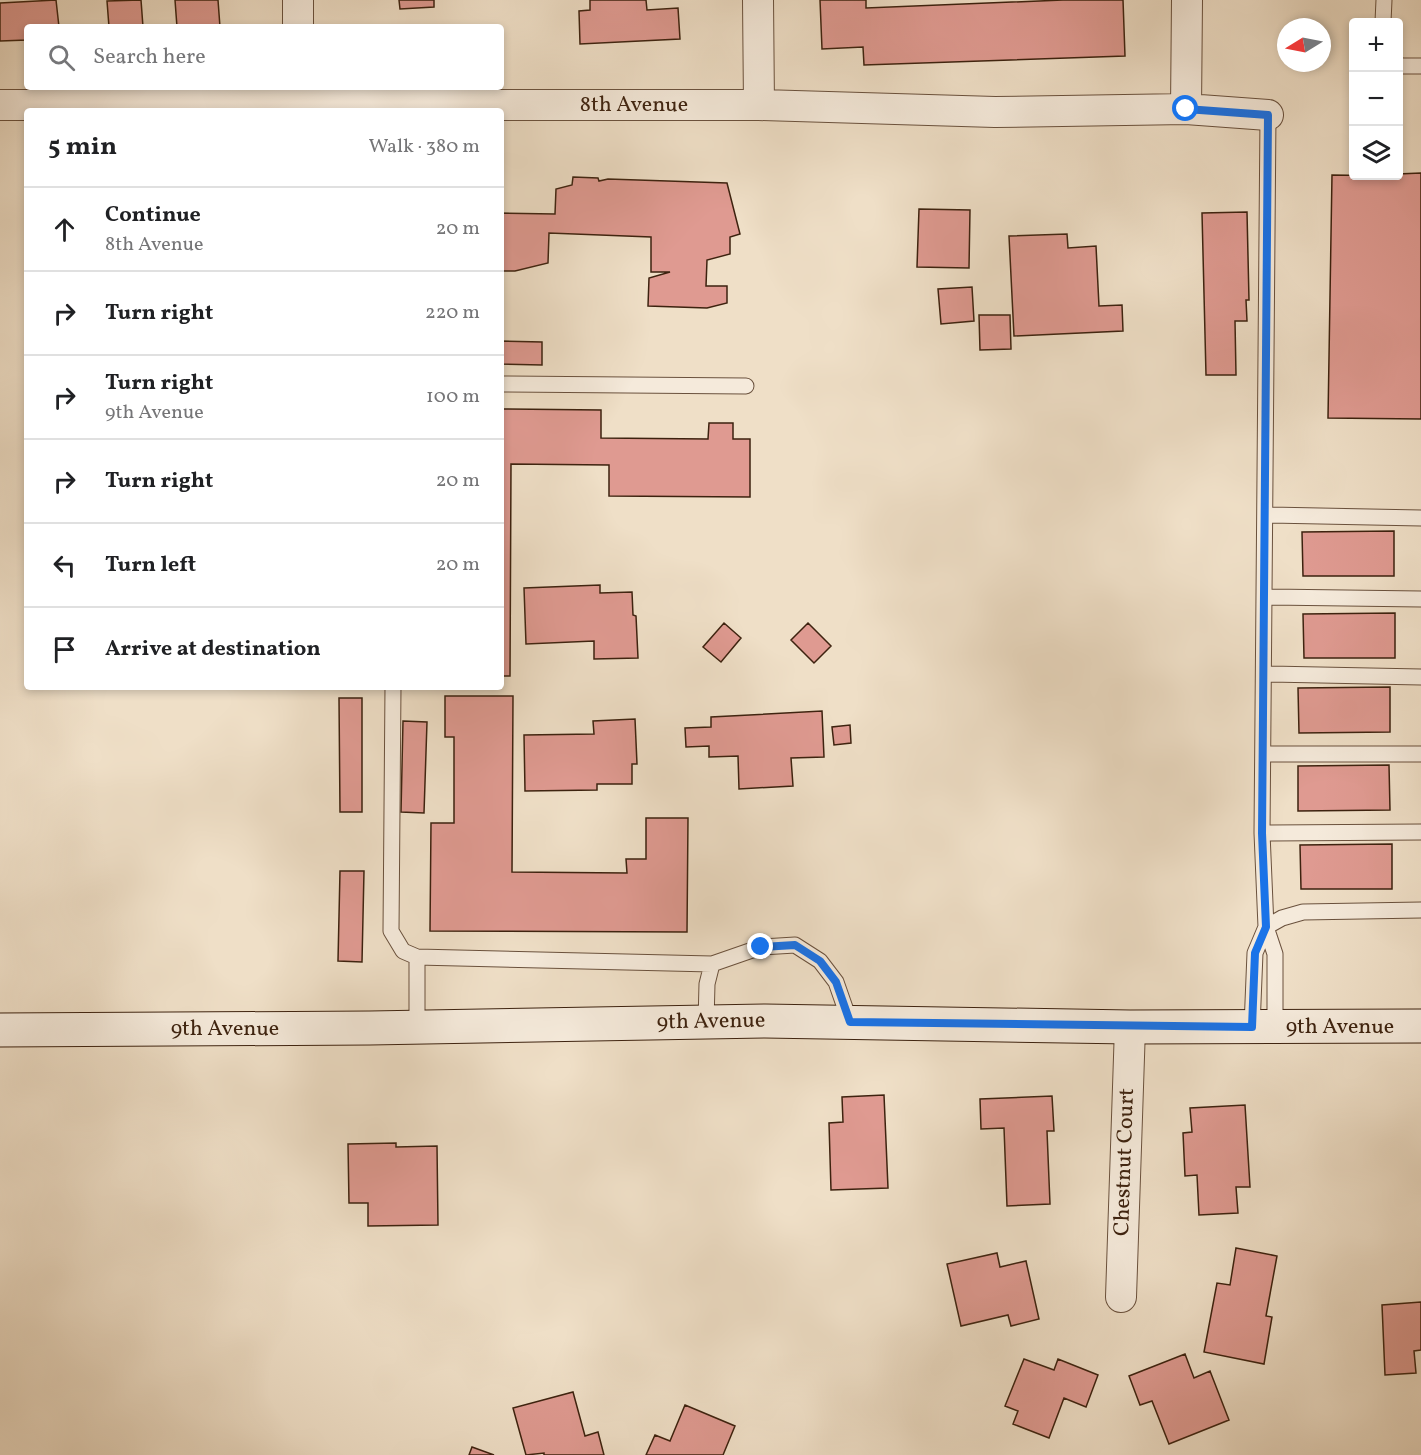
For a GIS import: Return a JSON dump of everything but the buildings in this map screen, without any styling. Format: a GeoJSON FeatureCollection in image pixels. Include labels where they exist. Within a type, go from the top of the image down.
{"type":"FeatureCollection","features":[{"type":"Feature","properties":{"kind":"street"},"geometry":{"type":"LineString","coordinates":[[298,0],[298,24]]}},
{"type":"Feature","properties":{"kind":"street"},"geometry":{"type":"LineString","coordinates":[[758,0],[759,105]]}},
{"type":"Feature","properties":{"kind":"street"},"geometry":{"type":"LineString","coordinates":[[1186,109],[1187,0]]}},
{"type":"Feature","properties":{"kind":"street","name":"8th Avenue"},"geometry":{"type":"LineString","coordinates":[[0,105],[298,96],[389,108],[759,105],[995,112],[1186,109],[1268,115]]}},
{"type":"Feature","properties":{"kind":"street","name":"9th Avenue"},"geometry":{"type":"LineString","coordinates":[[0,1030],[706,1022],[1264,1027],[1421,1026]]}},
{"type":"Feature","properties":{"kind":"street","name":"Chestnut Court"},"geometry":{"type":"LineString","coordinates":[[1121,1297],[1130,1026]]}},
{"type":"Feature","properties":{"kind":"lane"},"geometry":{"type":"LineString","coordinates":[[1383,18],[1384,0]]}},
{"type":"Feature","properties":{"kind":"lane"},"geometry":{"type":"LineString","coordinates":[[1403,66],[1421,66]]}},
{"type":"Feature","properties":{"kind":"lane"},"geometry":{"type":"LineString","coordinates":[[1264,1027],[1275,954],[1266,927],[1262,833],[1268,115]]}},
{"type":"Feature","properties":{"kind":"lane"},"geometry":{"type":"LineString","coordinates":[[504,384],[746,386]]}},
{"type":"Feature","properties":{"kind":"lane"},"geometry":{"type":"LineString","coordinates":[[1266,515],[1421,518]]}},
{"type":"Feature","properties":{"kind":"lane"},"geometry":{"type":"LineString","coordinates":[[1265,597],[1421,598]]}},
{"type":"Feature","properties":{"kind":"lane"},"geometry":{"type":"LineString","coordinates":[[1264,674],[1421,677]]}},
{"type":"Feature","properties":{"kind":"lane"},"geometry":{"type":"LineString","coordinates":[[393,690],[391,931],[403,951],[417,957],[712,964],[761,947],[795,945],[820,961],[836,982],[850,1022]]}},
{"type":"Feature","properties":{"kind":"lane"},"geometry":{"type":"LineString","coordinates":[[1263,754],[1421,754]]}},
{"type":"Feature","properties":{"kind":"lane"},"geometry":{"type":"LineString","coordinates":[[1262,833],[1421,832]]}},
{"type":"Feature","properties":{"kind":"lane"},"geometry":{"type":"LineString","coordinates":[[1264,1027],[1255,953],[1266,927],[1282,918],[1303,912],[1421,910]]}},
{"type":"Feature","properties":{"kind":"lane"},"geometry":{"type":"LineString","coordinates":[[417,957],[417,1027]]}},
{"type":"Feature","properties":{"kind":"lane"},"geometry":{"type":"LineString","coordinates":[[706,1022],[707,984],[712,964]]}},
{"type":"Feature","properties":{"kind":"route"},"geometry":{"type":"LineString","coordinates":[[761,947],[795,945],[820,961],[836,982],[850,1022],[1252,1027],[1255,953],[1266,927],[1262,833],[1268,115],[1186,109]]}}]}
